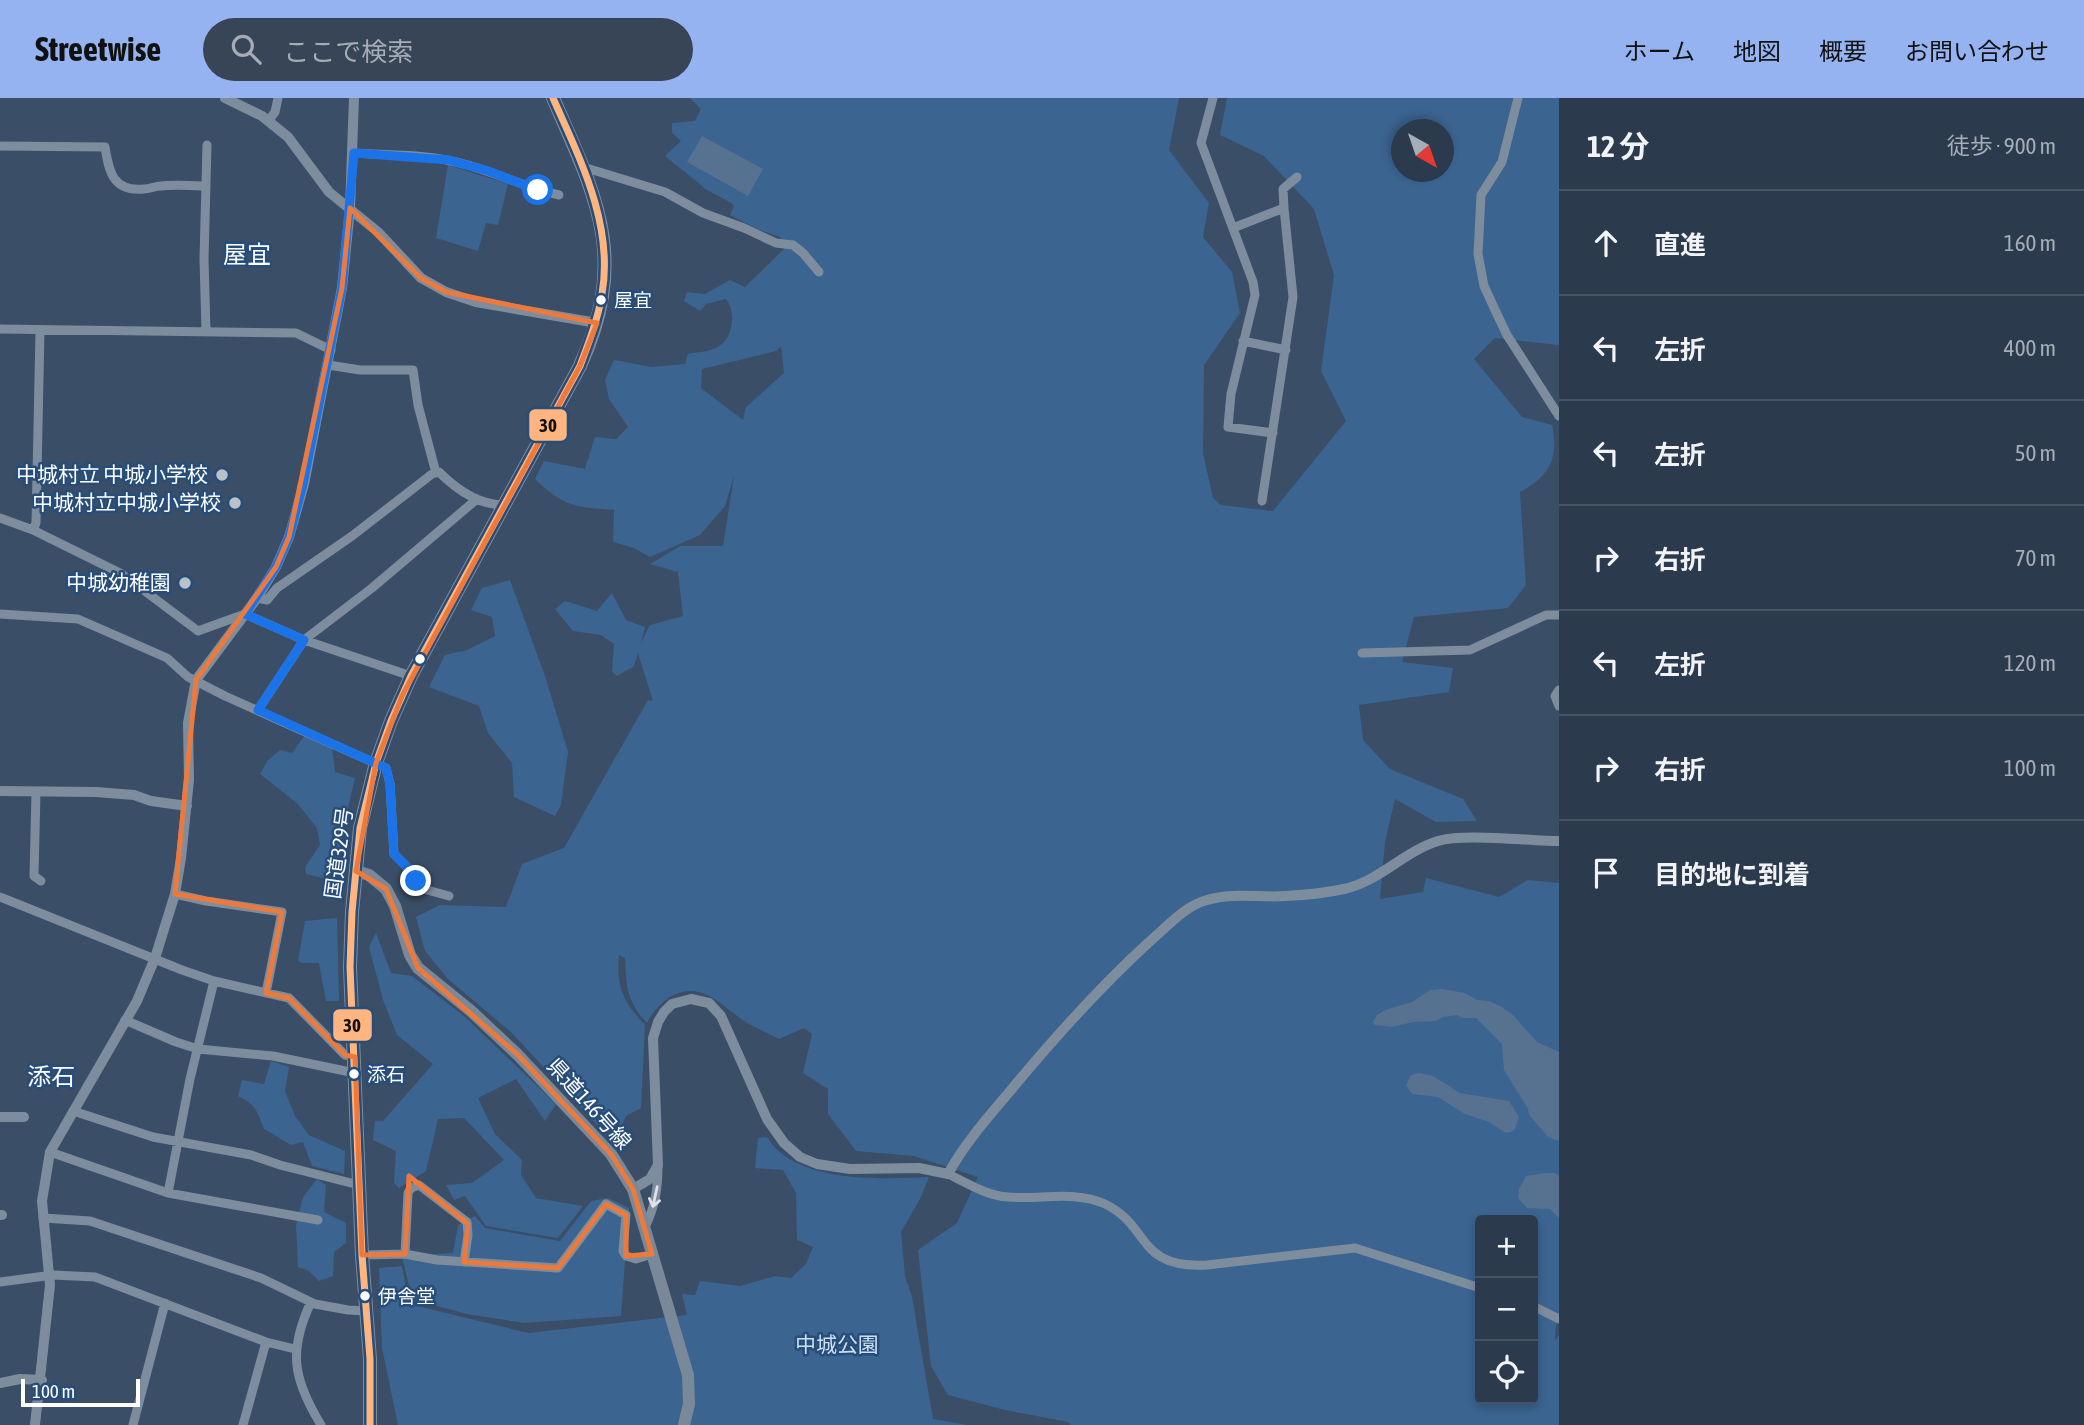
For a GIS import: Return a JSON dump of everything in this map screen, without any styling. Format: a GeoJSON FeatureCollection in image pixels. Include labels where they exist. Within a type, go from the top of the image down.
{"type":"FeatureCollection","features":[{"type":"Feature","properties":{"kind":"highway","name":"国道329号"},"geometry":{"type":"LineString","coordinates":[[370,1425],[370,1359],[362,1255],[350,967],[360,828],[376,763],[391,720],[411,676],[580,366],[597,323],[603,297],[604,244],[594,192],[553,98]]}},
{"type":"Feature","properties":{"kind":"main road","name":"県道146号線"},"geometry":{"type":"LineString","coordinates":[[356,871],[369,875],[386,889],[395,906],[410,955],[418,968],[471,1011],[518,1055],[611,1154],[634,1189],[688,1375],[689,1404],[684,1425]]}},
{"type":"Feature","properties":{"kind":"street"},"geometry":{"type":"LineString","coordinates":[[225,98],[269,120],[288,137],[329,191],[378,232],[421,278],[446,292],[476,302],[597,323]]}},
{"type":"Feature","properties":{"kind":"street"},"geometry":{"type":"LineString","coordinates":[[269,120],[275,112],[278,98]]}},
{"type":"Feature","properties":{"kind":"street"},"geometry":{"type":"LineString","coordinates":[[36,1425],[49,1310],[43,1183],[50,1152],[137,1001],[155,958],[175,894],[187,806],[188,723],[196,680],[257,598],[276,567],[289,537],[303,484],[342,288],[354,153],[354,98]]}},
{"type":"Feature","properties":{"kind":"street"},"geometry":{"type":"LineString","coordinates":[[1213,98],[1202,143],[1253,282],[1255,295],[1231,394],[1228,427],[1273,433]]}},
{"type":"Feature","properties":{"kind":"street"},"geometry":{"type":"LineString","coordinates":[[1518,98],[1502,162],[1481,195],[1478,254],[1484,286],[1507,335],[1559,416]]}},
{"type":"Feature","properties":{"kind":"street"},"geometry":{"type":"LineString","coordinates":[[206,332],[207,145]]}},
{"type":"Feature","properties":{"kind":"street"},"geometry":{"type":"LineString","coordinates":[[0,146],[105,147],[108,165],[114,180],[120,186],[142,190],[162,186],[205,186]]}},
{"type":"Feature","properties":{"kind":"street"},"geometry":{"type":"LineString","coordinates":[[354,153],[449,160],[559,195]]}},
{"type":"Feature","properties":{"kind":"street"},"geometry":{"type":"LineString","coordinates":[[583,167],[665,192],[704,213],[776,243],[793,245],[819,272]]}},
{"type":"Feature","properties":{"kind":"street"},"geometry":{"type":"LineString","coordinates":[[1262,502],[1293,296],[1283,188],[1297,177]]}},
{"type":"Feature","properties":{"kind":"street"},"geometry":{"type":"LineString","coordinates":[[1233,228],[1284,208]]}},
{"type":"Feature","properties":{"kind":"street"},"geometry":{"type":"LineString","coordinates":[[0,329],[296,333],[331,350]]}},
{"type":"Feature","properties":{"kind":"street"},"geometry":{"type":"LineString","coordinates":[[33,530],[36,523],[40,330]]}},
{"type":"Feature","properties":{"kind":"street"},"geometry":{"type":"LineString","coordinates":[[1243,341],[1286,349]]}},
{"type":"Feature","properties":{"kind":"street"},"geometry":{"type":"LineString","coordinates":[[328,365],[360,370],[413,370],[418,405],[436,473]]}},
{"type":"Feature","properties":{"kind":"street"},"geometry":{"type":"LineString","coordinates":[[257,598],[267,600],[277,588],[352,536],[421,481],[436,473],[439,472],[456,489],[477,499],[493,505],[504,505]]}},
{"type":"Feature","properties":{"kind":"street"},"geometry":{"type":"LineString","coordinates":[[258,710],[304,640],[372,588],[477,499]]}},
{"type":"Feature","properties":{"kind":"street"},"geometry":{"type":"LineString","coordinates":[[0,518],[33,530],[122,574],[198,631],[245,614],[304,640],[411,676]]}},
{"type":"Feature","properties":{"kind":"street"},"geometry":{"type":"LineString","coordinates":[[0,614],[78,619],[167,657],[188,677],[386,768],[390,784],[394,854],[410,870],[420,888],[449,896]]}},
{"type":"Feature","properties":{"kind":"street"},"geometry":{"type":"LineString","coordinates":[[1362,653],[1470,650],[1546,615],[1559,615]]}},
{"type":"Feature","properties":{"kind":"street"},"geometry":{"type":"LineString","coordinates":[[1559,690],[1555,696],[1559,706]]}},
{"type":"Feature","properties":{"kind":"street"},"geometry":{"type":"LineString","coordinates":[[0,791],[122,794],[187,806]]}},
{"type":"Feature","properties":{"kind":"street"},"geometry":{"type":"LineString","coordinates":[[36,792],[34,876],[41,881]]}},
{"type":"Feature","properties":{"kind":"street"},"geometry":{"type":"LineString","coordinates":[[948,1174],[978,1128],[1073,1016],[1143,948],[1193,906],[1206,900],[1225,897],[1287,897],[1343,889],[1379,876],[1406,856],[1441,840],[1559,841]]}},
{"type":"Feature","properties":{"kind":"street"},"geometry":{"type":"LineString","coordinates":[[175,894],[282,912],[266,993]]}},
{"type":"Feature","properties":{"kind":"street"},"geometry":{"type":"LineString","coordinates":[[0,897],[214,981],[289,998],[345,1055],[355,1057]]}},
{"type":"Feature","properties":{"kind":"street"},"geometry":{"type":"LineString","coordinates":[[168,1192],[190,1079],[214,981]]}},
{"type":"Feature","properties":{"kind":"street"},"geometry":{"type":"LineString","coordinates":[[645,1227],[658,1191],[653,1038],[664,1012],[672,1004],[691,999],[709,1003],[721,1016],[768,1119],[784,1143],[800,1157],[817,1164],[850,1169],[919,1168],[948,1174],[993,1195],[1009,1198],[1072,1196],[1104,1204],[1122,1215],[1153,1253],[1172,1263],[1188,1266],[1341,1247],[1354,1248],[1475,1285]]}},
{"type":"Feature","properties":{"kind":"street"},"geometry":{"type":"LineString","coordinates":[[125,1020],[198,1049],[273,1056],[355,1073]]}},
{"type":"Feature","properties":{"kind":"street"},"geometry":{"type":"LineString","coordinates":[[73,1111],[153,1137],[251,1155],[292,1168],[360,1183]]}},
{"type":"Feature","properties":{"kind":"street"},"geometry":{"type":"LineString","coordinates":[[0,1117],[24,1117]]}},
{"type":"Feature","properties":{"kind":"street"},"geometry":{"type":"LineString","coordinates":[[50,1152],[168,1192],[318,1220]]}},
{"type":"Feature","properties":{"kind":"street"},"geometry":{"type":"LineString","coordinates":[[634,1189],[650,1179],[658,1165]]}},
{"type":"Feature","properties":{"kind":"street"},"geometry":{"type":"LineString","coordinates":[[405,1254],[408,1193],[411,1188],[419,1185],[467,1223],[464,1262]]}},
{"type":"Feature","properties":{"kind":"street"},"geometry":{"type":"LineString","coordinates":[[362,1255],[405,1254],[464,1262],[558,1268],[606,1203],[626,1215],[623,1251],[626,1256],[636,1259],[652,1254]]}},
{"type":"Feature","properties":{"kind":"street"},"geometry":{"type":"LineString","coordinates":[[43,1217],[90,1221],[113,1227],[261,1278],[311,1302],[366,1311]]}},
{"type":"Feature","properties":{"kind":"street"},"geometry":{"type":"LineString","coordinates":[[0,1282],[49,1275],[95,1277],[266,1342],[295,1349]]}},
{"type":"Feature","properties":{"kind":"street"},"geometry":{"type":"LineString","coordinates":[[311,1302],[299,1330],[295,1349],[307,1401],[321,1425]]}},
{"type":"Feature","properties":{"kind":"street"},"geometry":{"type":"LineString","coordinates":[[133,1425],[165,1303]]}},
{"type":"Feature","properties":{"kind":"street"},"geometry":{"type":"LineString","coordinates":[[1538,1308],[1559,1319]]}},
{"type":"Feature","properties":{"kind":"street"},"geometry":{"type":"LineString","coordinates":[[243,1425],[266,1342]]}},
{"type":"Feature","properties":{"kind":"street"},"geometry":{"type":"LineString","coordinates":[[0,1383],[20,1379],[42,1380]]}},
{"type":"Feature","properties":{"kind":"highlighted area"},"geometry":{"type":"Polygon","coordinates":[[[350,208],[421,278],[446,292],[597,323],[580,366],[402,696],[376,763],[356,871],[386,889],[418,968],[518,1055],[611,1154],[633,1189],[652,1254],[626,1256],[626,1215],[606,1204],[558,1268],[464,1262],[468,1224],[409,1176],[405,1254],[362,1255],[355,1057],[345,1055],[289,998],[266,993],[282,912],[175,894],[196,680],[276,567],[289,537],[342,288],[350,208]]]}},
{"type":"Feature","properties":{"kind":"green space"},"geometry":{"type":"Polygon","coordinates":[[[690,98],[1179,98],[1169,150],[1209,203],[1203,237],[1232,272],[1240,313],[1204,365],[1203,453],[1213,498],[1221,505],[1273,511],[1346,421],[1321,371],[1334,275],[1314,209],[1264,156],[1220,135],[1227,98],[1559,98],[1559,345],[1495,338],[1474,359],[1522,417],[1552,425],[1554,448],[1550,466],[1538,480],[1520,492],[1526,585],[1508,608],[1414,617],[1402,662],[1453,668],[1449,692],[1359,705],[1363,740],[1390,769],[1463,799],[1477,821],[1436,822],[1395,799],[1385,842],[1380,899],[1423,892],[1426,878],[1499,897],[1528,880],[1559,883],[1559,1320],[1555,1340],[1559,1335],[1559,1425],[1071,1425],[1068,1422],[1005,1410],[948,1395],[931,1366],[918,1250],[957,1223],[978,1177],[914,1156],[856,1151],[828,1114],[828,1089],[803,1073],[812,1034],[804,1028],[779,1039],[749,1024],[709,996],[690,991],[681,992],[665,1001],[647,1023],[632,1001],[627,985],[625,958],[619,955],[620,985],[631,1009],[645,1025],[641,1108],[626,1116],[614,1143],[512,1033],[448,979],[425,951],[416,917],[440,905],[506,907],[522,864],[564,848],[648,700],[653,701],[638,653],[634,666],[617,676],[612,672],[614,644],[601,635],[573,631],[555,609],[565,601],[597,611],[612,593],[626,620],[645,627],[641,643],[650,625],[683,616],[678,572],[650,564],[680,546],[723,546],[734,476],[725,506],[700,535],[650,557],[634,548],[613,542],[614,510],[571,504],[554,495],[535,479],[544,461],[585,469],[595,437],[616,439],[628,427],[609,399],[605,380],[614,360],[651,367],[685,364],[688,354],[713,349],[722,344],[730,333],[732,319],[726,299],[706,304],[700,311],[684,301],[687,292],[705,294],[730,280],[745,287],[784,249],[784,242],[780,237],[730,215],[733,204],[707,190],[665,156],[681,141],[672,133],[672,123],[695,121],[701,109],[690,98]],[[781,346],[776,351],[702,369],[701,388],[743,420],[746,407],[784,373],[781,346]]]}},
{"type":"Feature","properties":{"kind":"green space"},"geometry":{"type":"Polygon","coordinates":[[[448,165],[508,184],[498,225],[486,223],[478,251],[436,238],[448,165]]]}},
{"type":"Feature","properties":{"kind":"green space"},"geometry":{"type":"Polygon","coordinates":[[[510,580],[545,676],[568,752],[561,805],[555,816],[514,797],[512,763],[488,733],[479,706],[429,687],[445,655],[467,650],[495,636],[492,617],[471,610],[482,588],[510,580]]]}},
{"type":"Feature","properties":{"kind":"green space"},"geometry":{"type":"Polygon","coordinates":[[[305,735],[332,747],[335,772],[355,778],[340,842],[340,865],[323,878],[306,874],[305,867],[320,845],[317,828],[298,804],[260,774],[268,760],[280,750],[292,753],[305,735]]]}},
{"type":"Feature","properties":{"kind":"green space"},"geometry":{"type":"Polygon","coordinates":[[[337,918],[339,1001],[326,1001],[319,963],[298,961],[305,921],[337,918]]]}},
{"type":"Feature","properties":{"kind":"green space"},"geometry":{"type":"Polygon","coordinates":[[[376,933],[391,973],[412,976],[464,1016],[556,1104],[545,1121],[516,1079],[478,1098],[495,1134],[522,1160],[521,1175],[536,1198],[583,1206],[558,1238],[486,1226],[465,1196],[454,1200],[446,1185],[472,1183],[504,1160],[464,1118],[438,1119],[426,1171],[399,1188],[394,1183],[396,1151],[373,1140],[375,1121],[383,1121],[433,1064],[397,1035],[383,1000],[369,947],[376,933]]]}},
{"type":"Feature","properties":{"kind":"green space"},"geometry":{"type":"Polygon","coordinates":[[[271,1061],[289,1067],[285,1091],[295,1116],[309,1135],[345,1151],[344,1174],[312,1166],[303,1142],[291,1145],[264,1129],[255,1109],[238,1096],[242,1080],[264,1084],[271,1061]]]}},
{"type":"Feature","properties":{"kind":"green space","name":"中城公園"},"geometry":{"type":"Polygon","coordinates":[[[767,1137],[780,1152],[797,1163],[818,1171],[864,1178],[929,1177],[901,1232],[905,1276],[912,1297],[933,1419],[967,1425],[398,1425],[382,1348],[379,1268],[402,1266],[409,1304],[528,1333],[687,1315],[682,1294],[695,1295],[700,1281],[740,1286],[775,1276],[791,1278],[806,1264],[813,1247],[797,1240],[796,1193],[783,1170],[755,1168],[758,1138],[767,1137]]]}},
{"type":"Feature","properties":{"kind":"green space"},"geometry":{"type":"Polygon","coordinates":[[[317,1179],[326,1185],[324,1212],[346,1223],[346,1243],[334,1252],[333,1276],[319,1281],[309,1271],[298,1267],[296,1225],[303,1197],[317,1179]]]}},
{"type":"Feature","properties":{"kind":"green space"},"geometry":{"type":"Polygon","coordinates":[[[608,1198],[629,1208],[621,1316],[524,1323],[467,1314],[412,1299],[402,1256],[453,1253],[458,1225],[475,1216],[485,1228],[560,1241],[591,1201],[608,1198]]]}},
{"type":"Feature","properties":{"kind":"shaded area"},"geometry":{"type":"Polygon","coordinates":[[[702,136],[763,169],[748,196],[687,162],[702,136]]]}},
{"type":"Feature","properties":{"kind":"shaded area"},"geometry":{"type":"Polygon","coordinates":[[[1430,990],[1465,993],[1477,1000],[1500,1006],[1513,1015],[1537,1042],[1559,1052],[1559,1141],[1548,1137],[1530,1116],[1504,1070],[1502,1044],[1476,1018],[1462,1018],[1457,1015],[1392,1027],[1375,1025],[1373,1022],[1377,1015],[1385,1010],[1412,1002],[1430,990]]]}},
{"type":"Feature","properties":{"kind":"shaded area"},"geometry":{"type":"Polygon","coordinates":[[[1419,1073],[1433,1076],[1460,1093],[1509,1101],[1519,1117],[1515,1129],[1506,1133],[1489,1122],[1465,1114],[1438,1097],[1412,1094],[1406,1085],[1411,1075],[1419,1073]]]}},
{"type":"Feature","properties":{"kind":"shaded area"},"geometry":{"type":"Polygon","coordinates":[[[1545,1173],[1559,1176],[1559,1218],[1550,1209],[1527,1208],[1518,1198],[1519,1189],[1526,1176],[1545,1173]]]}},
{"type":"Feature","properties":{"kind":"transit line","name":"30"},"geometry":{"type":"LineString","coordinates":[[370,1425],[370,1359],[362,1255],[350,967],[360,828],[376,763],[411,676],[580,366],[598,312],[604,268],[599,218],[584,169],[553,98]]}},
{"type":"Feature","properties":{"kind":"place","name":"屋宜"},"geometry":{"type":"Point","coordinates":[601,300]}},
{"type":"Feature","properties":{"kind":"place","name":"中城村立 中城小学校"},"geometry":{"type":"Point","coordinates":[222,475]}},
{"type":"Feature","properties":{"kind":"place","name":"中城村立中城小学校"},"geometry":{"type":"Point","coordinates":[235,503]}},
{"type":"Feature","properties":{"kind":"place","name":"中城幼稚園"},"geometry":{"type":"Point","coordinates":[185,583]}},
{"type":"Feature","properties":{"kind":"place","name":"添石"},"geometry":{"type":"Point","coordinates":[354,1074]}},
{"type":"Feature","properties":{"kind":"place","name":"伊舎堂"},"geometry":{"type":"Point","coordinates":[365,1296]}},
{"type":"Feature","properties":{"kind":"district","name":"屋宜"},"geometry":{"type":"Point","coordinates":[247,255]}},
{"type":"Feature","properties":{"kind":"district","name":"添石"},"geometry":{"type":"Point","coordinates":[51,1077]}},
{"type":"Feature","properties":{"kind":"route"},"geometry":{"type":"LineString","coordinates":[[416,881],[410,870],[394,854],[390,784],[386,768],[258,710],[304,640],[245,614],[276,567],[289,537],[303,484],[342,288],[354,153],[449,160],[538,190]]}}]}
